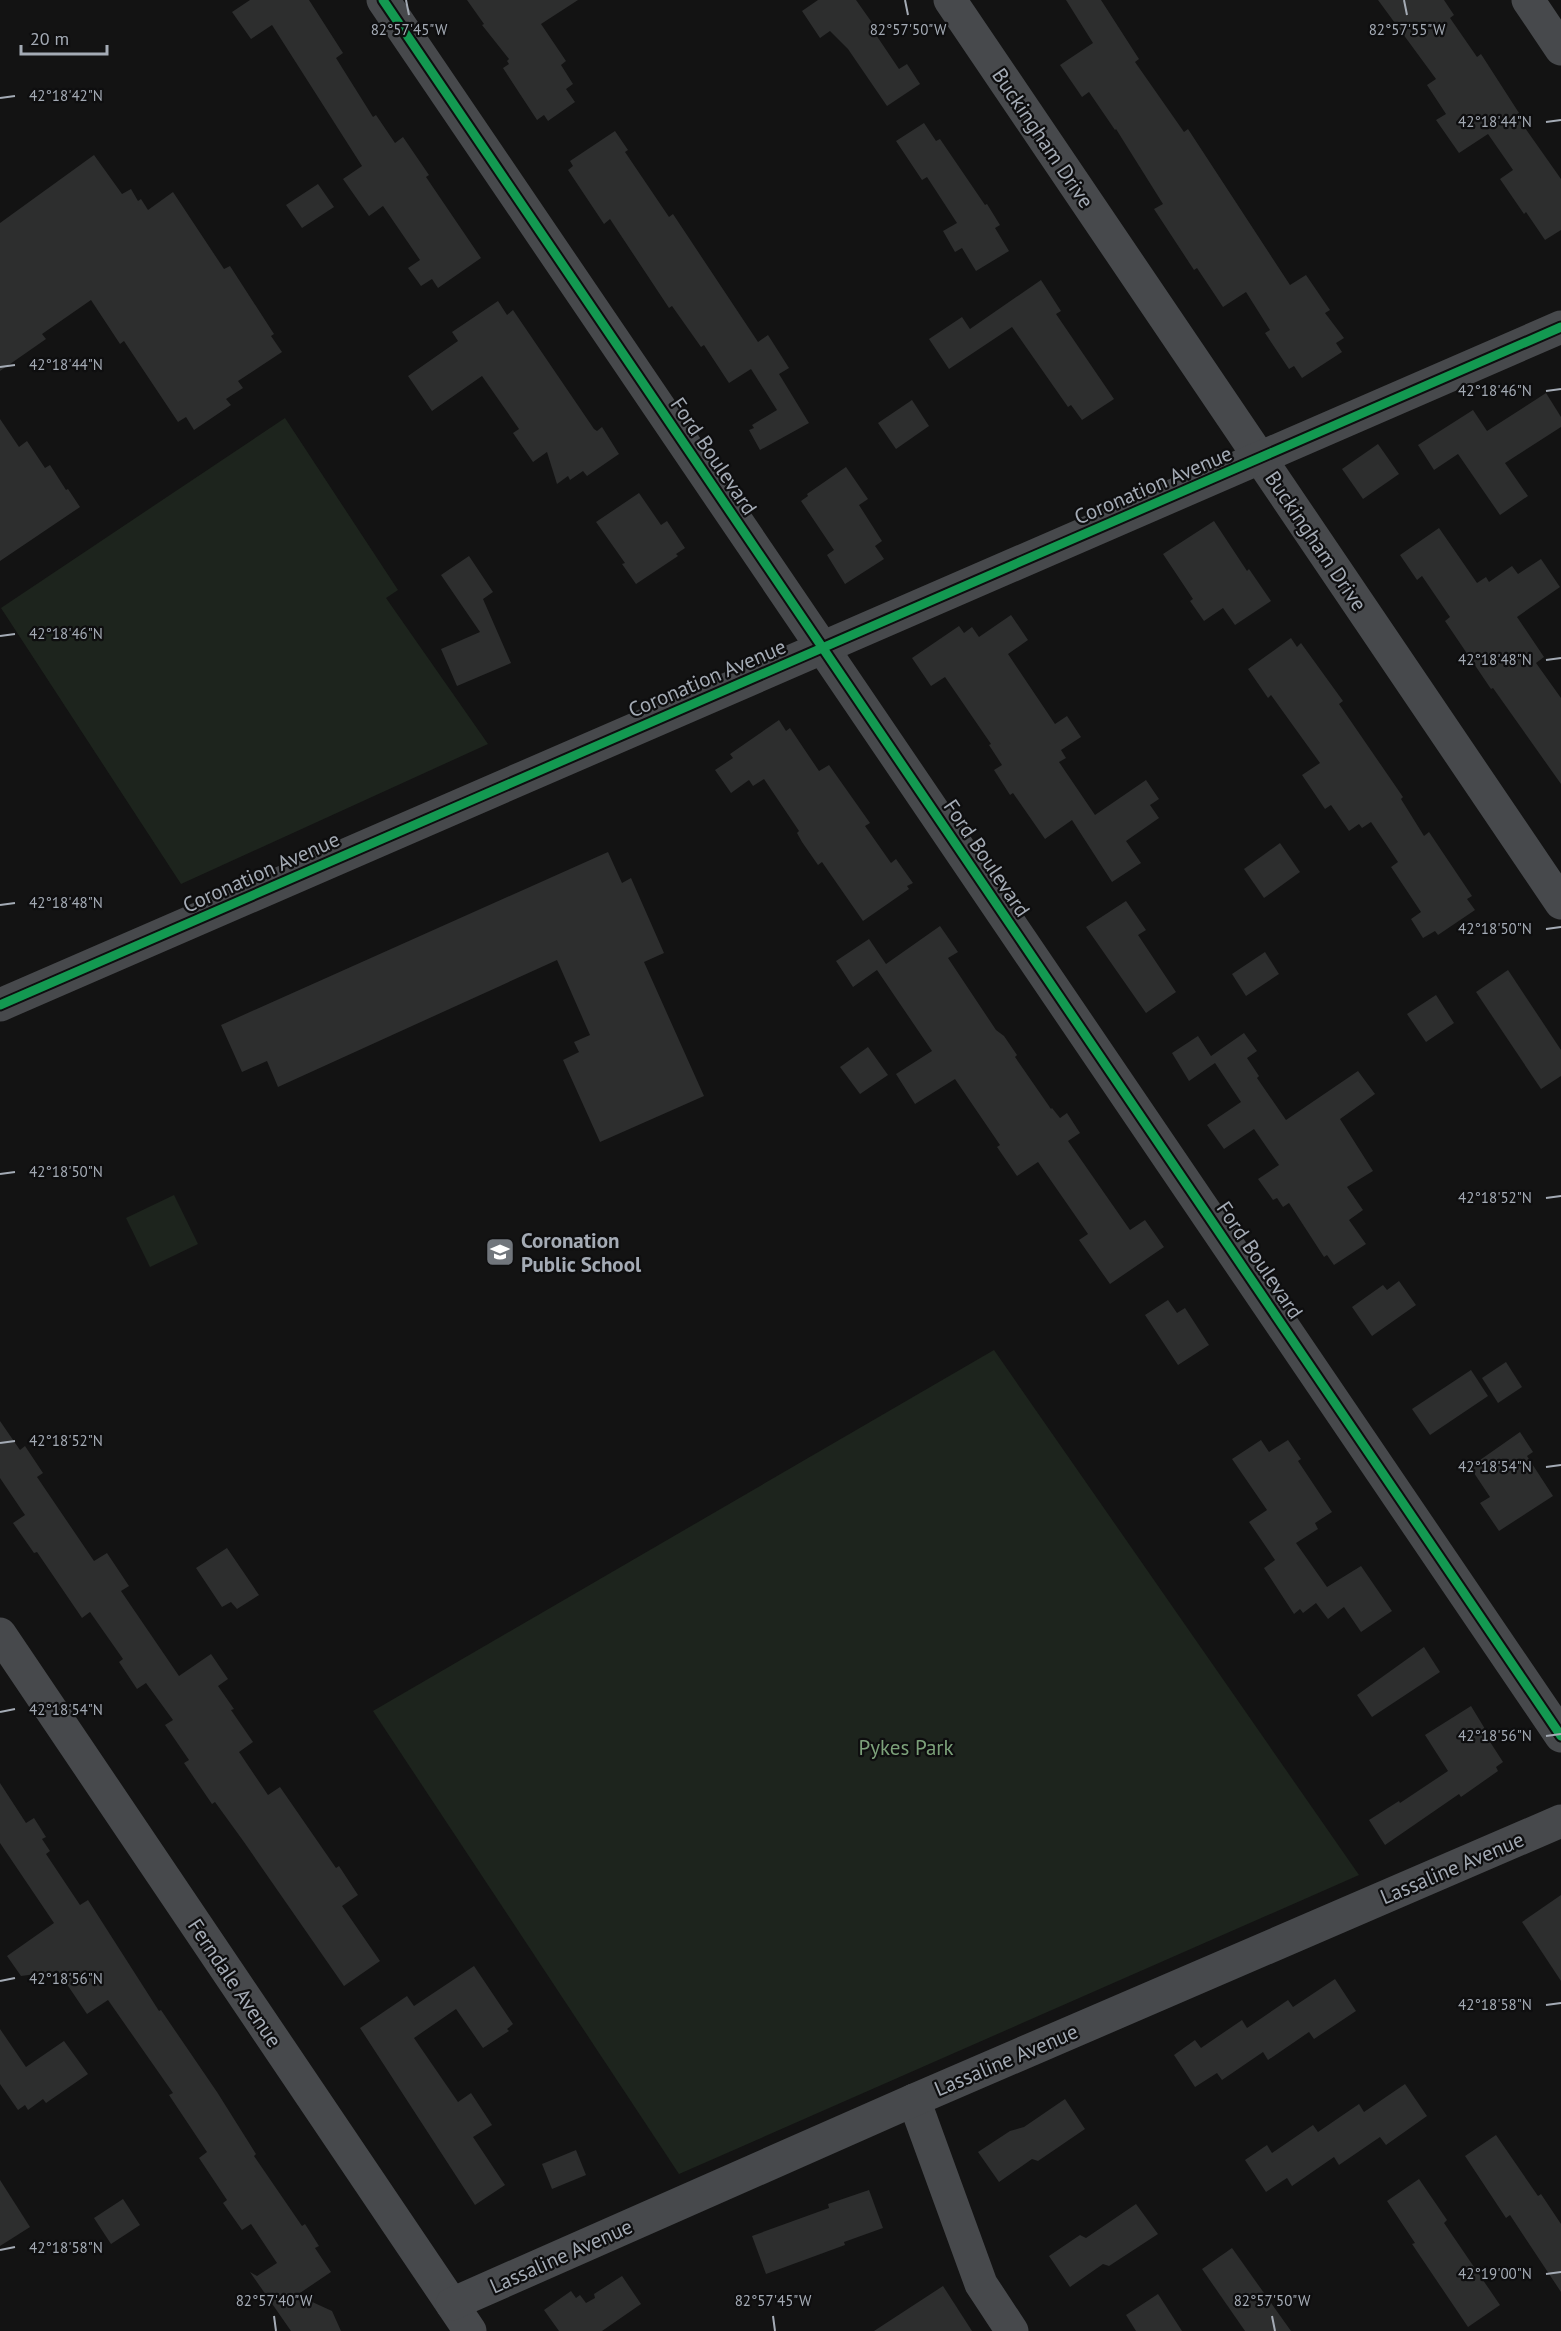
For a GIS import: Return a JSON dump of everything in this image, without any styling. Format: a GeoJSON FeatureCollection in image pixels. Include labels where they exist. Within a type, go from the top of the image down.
{"type":"FeatureCollection","features":[{"type":"Feature","properties":{"kind":"street","name":"Ford Boulevard"},"geometry":{"type":"LineString","coordinates":[[383,0],[1561,1736]]}},
{"type":"Feature","properties":{"kind":"street","name":"Buckingham Drive"},"geometry":{"type":"LineString","coordinates":[[950,0],[1561,903]]}},
{"type":"Feature","properties":{"kind":"street"},"geometry":{"type":"LineString","coordinates":[[1528,0],[1561,49]]}},
{"type":"Feature","properties":{"kind":"street","name":"Coronation Avenue"},"geometry":{"type":"LineString","coordinates":[[0,1005],[1561,327]]}},
{"type":"Feature","properties":{"kind":"street","name":"Ferndale Avenue"},"geometry":{"type":"LineString","coordinates":[[0,1634],[471,2331]]}},
{"type":"Feature","properties":{"kind":"street","name":"Lassaline Avenue"},"geometry":{"type":"LineString","coordinates":[[452,2304],[914,2100],[1561,1821]]}},
{"type":"Feature","properties":{"kind":"street"},"geometry":{"type":"LineString","coordinates":[[914,2100],[981,2284],[1012,2331]]}},
{"type":"Feature","properties":{"kind":"green space"},"geometry":{"type":"Polygon","coordinates":[[[285,418],[398,590],[386,598],[488,744],[181,884],[1,608],[285,418]]]}},
{"type":"Feature","properties":{"kind":"green space"},"geometry":{"type":"Polygon","coordinates":[[[174,1195],[198,1244],[150,1267],[126,1218],[174,1195]]]}},
{"type":"Feature","properties":{"kind":"green space","name":"Pykes Park"},"geometry":{"type":"Polygon","coordinates":[[[994,1350],[1359,1875],[679,2174],[373,1711],[994,1350]]]}},
{"type":"Feature","properties":{"kind":"building"},"geometry":{"type":"Polygon","coordinates":[[[250,0],[309,0],[343,53],[336,58],[373,117],[376,115],[395,143],[403,137],[429,175],[426,177],[481,258],[438,288],[432,279],[421,286],[408,268],[420,260],[383,206],[369,216],[343,179],[362,166],[272,25],[251,39],[232,12],[250,0]]]}},
{"type":"Feature","properties":{"kind":"building"},"geometry":{"type":"Polygon","coordinates":[[[467,0],[578,0],[541,24],[566,61],[561,65],[573,84],[566,89],[575,102],[548,121],[544,115],[537,120],[503,68],[509,64],[507,61],[509,59],[482,25],[484,24],[467,0]]]}},
{"type":"Feature","properties":{"kind":"building"},"geometry":{"type":"Polygon","coordinates":[[[818,0],[856,0],[873,24],[870,26],[899,69],[907,64],[920,84],[887,106],[848,49],[830,31],[820,38],[802,11],[818,0]]]}},
{"type":"Feature","properties":{"kind":"building"},"geometry":{"type":"Polygon","coordinates":[[[1066,0],[1101,0],[1139,59],[1135,62],[1184,132],[1188,129],[1290,285],[1306,275],[1330,310],[1325,313],[1344,338],[1336,343],[1342,352],[1302,378],[1294,366],[1289,369],[1265,333],[1270,330],[1246,292],[1223,307],[1197,268],[1194,270],[1154,209],[1163,204],[1116,129],[1089,92],[1082,97],[1060,65],[1093,43],[1066,0]]]}},
{"type":"Feature","properties":{"kind":"building"},"geometry":{"type":"Polygon","coordinates":[[[1378,0],[1444,0],[1454,15],[1450,18],[1477,57],[1481,54],[1519,113],[1516,115],[1561,179],[1561,230],[1545,240],[1526,212],[1524,214],[1500,179],[1513,170],[1488,134],[1459,153],[1436,120],[1446,114],[1427,85],[1436,79],[1378,0]]]}},
{"type":"Feature","properties":{"kind":"building"},"geometry":{"type":"Polygon","coordinates":[[[924,123],[936,141],[940,139],[1000,225],[995,228],[1009,251],[976,271],[962,248],[955,252],[943,231],[957,223],[927,177],[922,180],[896,141],[924,123]]]}},
{"type":"Feature","properties":{"kind":"building"},"geometry":{"type":"Polygon","coordinates":[[[615,131],[628,150],[625,152],[669,217],[673,214],[758,342],[768,335],[789,368],[779,374],[809,423],[760,450],[749,430],[754,428],[752,425],[777,410],[751,369],[729,383],[704,345],[701,347],[672,306],[669,308],[610,219],[604,224],[568,170],[573,166],[570,161],[615,131]]]}},
{"type":"Feature","properties":{"kind":"building"},"geometry":{"type":"Polygon","coordinates":[[[94,155],[122,194],[131,189],[138,201],[141,199],[148,210],[173,192],[224,269],[230,266],[274,334],[271,336],[282,352],[238,381],[243,388],[226,399],[231,405],[194,430],[186,417],[178,422],[124,341],[120,344],[91,300],[42,334],[46,339],[0,371],[0,223],[94,155]]]}},
{"type":"Feature","properties":{"kind":"building"},"geometry":{"type":"Polygon","coordinates":[[[318,184],[334,207],[302,228],[286,205],[318,184]]]}},
{"type":"Feature","properties":{"kind":"building"},"geometry":{"type":"Polygon","coordinates":[[[1041,280],[1061,311],[1056,314],[1114,399],[1082,420],[1071,405],[1068,407],[1012,327],[949,369],[929,339],[962,317],[970,329],[1041,280]]]}},
{"type":"Feature","properties":{"kind":"building"},"geometry":{"type":"Polygon","coordinates":[[[498,301],[507,315],[513,310],[594,429],[597,431],[602,427],[619,454],[587,476],[583,471],[570,480],[568,476],[557,484],[547,452],[533,462],[513,433],[519,429],[482,376],[432,411],[408,376],[458,341],[452,332],[498,301]]]}},
{"type":"Feature","properties":{"kind":"building"},"geometry":{"type":"Polygon","coordinates":[[[1546,393],[1561,417],[1561,427],[1505,463],[1528,496],[1500,515],[1458,454],[1434,470],[1418,445],[1473,410],[1487,431],[1546,393]]]}},
{"type":"Feature","properties":{"kind":"building"},"geometry":{"type":"Polygon","coordinates":[[[912,400],[929,426],[896,449],[878,423],[912,400]]]}},
{"type":"Feature","properties":{"kind":"building"},"geometry":{"type":"Polygon","coordinates":[[[0,419],[19,447],[27,441],[45,468],[50,465],[80,507],[0,561],[0,419]]]}},
{"type":"Feature","properties":{"kind":"building"},"geometry":{"type":"Polygon","coordinates":[[[1378,444],[1399,474],[1363,499],[1342,469],[1378,444]]]}},
{"type":"Feature","properties":{"kind":"building"},"geometry":{"type":"Polygon","coordinates":[[[846,467],[868,499],[859,505],[882,541],[875,546],[884,559],[845,584],[827,555],[834,550],[801,501],[808,496],[807,494],[846,467]]]}},
{"type":"Feature","properties":{"kind":"building"},"geometry":{"type":"Polygon","coordinates":[[[639,493],[661,525],[667,521],[685,548],[676,554],[678,556],[636,584],[622,564],[625,563],[596,522],[639,493]]]}},
{"type":"Feature","properties":{"kind":"building"},"geometry":{"type":"Polygon","coordinates":[[[1214,521],[1247,571],[1249,569],[1271,601],[1235,625],[1223,608],[1204,621],[1190,601],[1193,599],[1163,554],[1214,521]]]}},
{"type":"Feature","properties":{"kind":"building"},"geometry":{"type":"Polygon","coordinates":[[[1439,528],[1477,583],[1486,577],[1489,582],[1512,566],[1518,574],[1541,559],[1560,587],[1517,617],[1544,657],[1536,663],[1561,698],[1561,784],[1493,688],[1491,689],[1445,621],[1450,617],[1422,576],[1417,580],[1400,555],[1439,528]]]}},
{"type":"Feature","properties":{"kind":"building"},"geometry":{"type":"Polygon","coordinates":[[[469,556],[493,592],[483,599],[511,663],[457,686],[441,649],[480,632],[441,575],[469,556]]]}},
{"type":"Feature","properties":{"kind":"building"},"geometry":{"type":"Polygon","coordinates":[[[1011,615],[1028,640],[1008,654],[1055,724],[1067,716],[1081,737],[1061,750],[1066,758],[1059,762],[1095,815],[1146,780],[1159,799],[1150,805],[1159,818],[1126,841],[1141,863],[1112,882],[1072,820],[1045,839],[1013,793],[1010,795],[994,770],[1002,765],[989,745],[991,744],[945,677],[931,686],[912,658],[959,626],[964,633],[972,627],[979,637],[1011,615]]]}},
{"type":"Feature","properties":{"kind":"building"},"geometry":{"type":"Polygon","coordinates":[[[1291,638],[1297,647],[1301,643],[1343,701],[1339,704],[1403,797],[1401,799],[1424,836],[1429,832],[1472,896],[1467,899],[1475,910],[1438,935],[1435,931],[1423,938],[1411,919],[1421,912],[1391,867],[1398,862],[1371,822],[1362,828],[1359,824],[1349,831],[1331,805],[1325,809],[1302,775],[1320,763],[1271,695],[1268,698],[1248,669],[1291,638]]]}},
{"type":"Feature","properties":{"kind":"building"},"geometry":{"type":"Polygon","coordinates":[[[779,720],[786,731],[790,728],[819,771],[829,765],[870,823],[865,826],[891,863],[896,859],[913,883],[907,886],[909,889],[863,921],[822,862],[818,865],[802,842],[797,833],[799,831],[764,779],[753,786],[749,780],[731,793],[715,770],[733,758],[730,754],[779,720]]]}},
{"type":"Feature","properties":{"kind":"building"},"geometry":{"type":"Polygon","coordinates":[[[1280,843],[1300,872],[1264,898],[1244,869],[1280,843]]]}},
{"type":"Feature","properties":{"kind":"building"},"geometry":{"type":"Polygon","coordinates":[[[608,852],[622,883],[631,878],[664,953],[644,962],[704,1096],[600,1142],[563,1060],[579,1052],[574,1042],[590,1035],[557,960],[278,1087],[267,1061],[242,1072],[221,1025],[608,852]]]}},
{"type":"Feature","properties":{"kind":"building"},"geometry":{"type":"Polygon","coordinates":[[[1126,901],[1146,930],[1138,935],[1176,992],[1146,1013],[1086,927],[1126,901]]]}},
{"type":"Feature","properties":{"kind":"building"},"geometry":{"type":"Polygon","coordinates":[[[940,926],[958,952],[948,958],[996,1030],[1004,1036],[1017,1055],[1015,1057],[1051,1109],[1060,1118],[1067,1113],[1080,1133],[1068,1141],[1130,1230],[1145,1220],[1164,1247],[1110,1284],[1079,1240],[1088,1234],[1038,1162],[1017,1176],[997,1147],[1000,1145],[955,1079],[915,1104],[896,1074],[932,1051],[877,970],[853,987],[836,961],[869,939],[886,964],[940,926]]]}},
{"type":"Feature","properties":{"kind":"building"},"geometry":{"type":"Polygon","coordinates":[[[1265,952],[1279,974],[1246,996],[1232,974],[1265,952]]]}},
{"type":"Feature","properties":{"kind":"building"},"geometry":{"type":"Polygon","coordinates":[[[1508,970],[1561,1050],[1561,1076],[1541,1089],[1476,992],[1508,970]]]}},
{"type":"Feature","properties":{"kind":"building"},"geometry":{"type":"Polygon","coordinates":[[[1436,995],[1454,1023],[1426,1042],[1407,1014],[1436,995]]]}},
{"type":"Feature","properties":{"kind":"building"},"geometry":{"type":"Polygon","coordinates":[[[1244,1033],[1257,1051],[1247,1058],[1259,1076],[1257,1078],[1286,1120],[1358,1071],[1375,1094],[1340,1119],[1373,1171],[1347,1187],[1363,1210],[1349,1220],[1366,1244],[1334,1265],[1327,1255],[1324,1257],[1289,1203],[1283,1207],[1277,1198],[1273,1200],[1258,1179],[1279,1165],[1254,1129],[1224,1149],[1207,1125],[1241,1102],[1215,1063],[1189,1081],[1172,1053],[1198,1036],[1211,1056],[1244,1033]]]}},
{"type":"Feature","properties":{"kind":"building"},"geometry":{"type":"Polygon","coordinates":[[[868,1047],[888,1075],[860,1094],[840,1067],[868,1047]]]}},
{"type":"Feature","properties":{"kind":"building"},"geometry":{"type":"Polygon","coordinates":[[[1399,1281],[1416,1305],[1372,1336],[1352,1307],[1383,1285],[1387,1290],[1399,1281]]]}},
{"type":"Feature","properties":{"kind":"building"},"geometry":{"type":"Polygon","coordinates":[[[1168,1300],[1177,1313],[1185,1308],[1209,1345],[1178,1365],[1145,1315],[1168,1300]]]}},
{"type":"Feature","properties":{"kind":"building"},"geometry":{"type":"Polygon","coordinates":[[[1506,1362],[1522,1387],[1498,1403],[1482,1378],[1506,1362]]]}},
{"type":"Feature","properties":{"kind":"building"},"geometry":{"type":"Polygon","coordinates":[[[1471,1370],[1488,1396],[1430,1435],[1412,1409],[1471,1370]]]}},
{"type":"Feature","properties":{"kind":"building"},"geometry":{"type":"Polygon","coordinates":[[[0,1421],[20,1450],[25,1446],[43,1473],[37,1477],[94,1561],[107,1553],[129,1586],[121,1591],[179,1676],[211,1654],[228,1679],[218,1686],[253,1742],[239,1752],[268,1795],[280,1787],[336,1868],[339,1866],[358,1895],[342,1906],[380,1961],[344,1986],[244,1842],[215,1802],[212,1804],[184,1763],[189,1760],[165,1725],[173,1720],[146,1683],[137,1689],[119,1662],[123,1659],[90,1612],[82,1618],[37,1552],[34,1553],[13,1523],[25,1515],[0,1478],[0,1421]]]}},
{"type":"Feature","properties":{"kind":"building"},"geometry":{"type":"Polygon","coordinates":[[[1520,1432],[1533,1452],[1527,1456],[1553,1496],[1499,1531],[1480,1503],[1490,1497],[1470,1467],[1520,1432]]]}},
{"type":"Feature","properties":{"kind":"building"},"geometry":{"type":"Polygon","coordinates":[[[1261,1440],[1269,1452],[1288,1440],[1301,1459],[1298,1461],[1332,1512],[1315,1523],[1318,1529],[1296,1543],[1327,1587],[1361,1566],[1392,1611],[1361,1632],[1344,1607],[1328,1619],[1316,1603],[1303,1613],[1300,1609],[1294,1614],[1264,1568],[1275,1560],[1249,1522],[1267,1510],[1232,1459],[1261,1440]]]}},
{"type":"Feature","properties":{"kind":"building"},"geometry":{"type":"Polygon","coordinates":[[[227,1548],[259,1595],[237,1609],[231,1602],[222,1607],[196,1568],[227,1548]]]}},
{"type":"Feature","properties":{"kind":"building"},"geometry":{"type":"Polygon","coordinates":[[[1424,1647],[1440,1672],[1372,1717],[1357,1695],[1424,1647]]]}},
{"type":"Feature","properties":{"kind":"building"},"geometry":{"type":"Polygon","coordinates":[[[1471,1706],[1485,1729],[1483,1731],[1503,1762],[1496,1767],[1498,1771],[1461,1797],[1459,1794],[1385,1845],[1369,1820],[1399,1801],[1400,1803],[1448,1771],[1425,1735],[1471,1706]]]}},
{"type":"Feature","properties":{"kind":"building"},"geometry":{"type":"Polygon","coordinates":[[[0,1783],[26,1823],[34,1818],[46,1837],[42,1839],[50,1851],[46,1854],[80,1905],[88,1900],[159,2011],[161,2010],[217,2092],[256,2154],[254,2156],[302,2226],[305,2224],[319,2246],[315,2248],[331,2272],[297,2295],[332,2311],[341,2331],[291,2331],[250,2272],[257,2276],[277,2263],[251,2224],[242,2230],[223,2203],[227,2200],[199,2158],[207,2152],[169,2095],[173,2093],[108,2000],[87,2014],[58,1971],[21,1976],[7,1956],[54,1923],[0,1843],[0,1783]]]}},
{"type":"Feature","properties":{"kind":"building"},"geometry":{"type":"Polygon","coordinates":[[[1561,1895],[1561,1981],[1522,1922],[1561,1895]]]}},
{"type":"Feature","properties":{"kind":"building"},"geometry":{"type":"Polygon","coordinates":[[[474,1966],[513,2024],[507,2029],[509,2031],[483,2048],[456,2009],[414,2038],[458,2102],[471,2093],[492,2125],[473,2137],[505,2185],[475,2205],[360,2028],[407,1996],[414,2006],[474,1966]]]}},
{"type":"Feature","properties":{"kind":"building"},"geometry":{"type":"Polygon","coordinates":[[[1335,1979],[1356,2011],[1314,2039],[1309,2032],[1268,2060],[1263,2052],[1222,2080],[1217,2073],[1195,2087],[1174,2055],[1195,2040],[1201,2048],[1242,2020],[1247,2028],[1288,2000],[1293,2007],[1335,1979]]]}},
{"type":"Feature","properties":{"kind":"building"},"geometry":{"type":"Polygon","coordinates":[[[0,2029],[26,2067],[64,2041],[88,2074],[46,2103],[43,2099],[28,2110],[25,2105],[18,2110],[0,2084],[0,2029]]]}},
{"type":"Feature","properties":{"kind":"building"},"geometry":{"type":"Polygon","coordinates":[[[1405,2084],[1427,2116],[1386,2145],[1380,2137],[1339,2165],[1334,2157],[1292,2186],[1287,2178],[1266,2192],[1245,2160],[1267,2145],[1272,2153],[1313,2125],[1318,2132],[1359,2104],[1364,2112],[1405,2084]]]}},
{"type":"Feature","properties":{"kind":"building"},"geometry":{"type":"Polygon","coordinates":[[[1065,2099],[1085,2129],[1038,2161],[1032,2159],[999,2182],[978,2152],[1010,2131],[1024,2127],[1065,2099]]]}},
{"type":"Feature","properties":{"kind":"building"},"geometry":{"type":"Polygon","coordinates":[[[1496,2135],[1538,2196],[1541,2194],[1561,2224],[1561,2292],[1510,2215],[1506,2218],[1465,2156],[1496,2135]]]}},
{"type":"Feature","properties":{"kind":"building"},"geometry":{"type":"Polygon","coordinates":[[[576,2150],[586,2175],[552,2189],[542,2164],[576,2150]]]}},
{"type":"Feature","properties":{"kind":"building"},"geometry":{"type":"Polygon","coordinates":[[[1419,2179],[1447,2220],[1444,2223],[1500,2305],[1468,2327],[1412,2244],[1415,2243],[1387,2201],[1419,2179]]]}},
{"type":"Feature","properties":{"kind":"building"},"geometry":{"type":"Polygon","coordinates":[[[0,2180],[30,2227],[0,2246],[0,2180]]]}},
{"type":"Feature","properties":{"kind":"building"},"geometry":{"type":"Polygon","coordinates":[[[869,2190],[883,2228],[844,2242],[845,2245],[766,2274],[752,2236],[829,2208],[828,2204],[869,2190]]]}},
{"type":"Feature","properties":{"kind":"building"},"geometry":{"type":"Polygon","coordinates":[[[123,2199],[140,2225],[111,2244],[94,2218],[123,2199]]]}},
{"type":"Feature","properties":{"kind":"building"},"geometry":{"type":"Polygon","coordinates":[[[1136,2204],[1158,2234],[1109,2266],[1103,2264],[1070,2287],[1049,2256],[1080,2235],[1086,2238],[1136,2204]]]}},
{"type":"Feature","properties":{"kind":"building"},"geometry":{"type":"Polygon","coordinates":[[[1232,2248],[1291,2331],[1245,2331],[1202,2269],[1232,2248]]]}},
{"type":"Feature","properties":{"kind":"building"},"geometry":{"type":"Polygon","coordinates":[[[622,2276],[641,2304],[602,2331],[559,2331],[544,2310],[571,2291],[576,2298],[580,2295],[586,2303],[595,2298],[594,2294],[622,2276]]]}},
{"type":"Feature","properties":{"kind":"building"},"geometry":{"type":"Polygon","coordinates":[[[943,2286],[972,2331],[874,2331],[943,2286]]]}},
{"type":"Feature","properties":{"kind":"building"},"geometry":{"type":"Polygon","coordinates":[[[1158,2294],[1182,2331],[1136,2331],[1126,2315],[1158,2294]]]}},
{"type":"Feature","properties":{"kind":"cycle path"},"geometry":{"type":"LineString","coordinates":[[383,0],[1561,1736]]}},
{"type":"Feature","properties":{"kind":"cycle path"},"geometry":{"type":"LineString","coordinates":[[0,1005],[1561,327]]}},
{"type":"Feature","properties":{"kind":"place","name":"Coronation Public School"},"geometry":{"type":"Point","coordinates":[500,1252]}}]}
